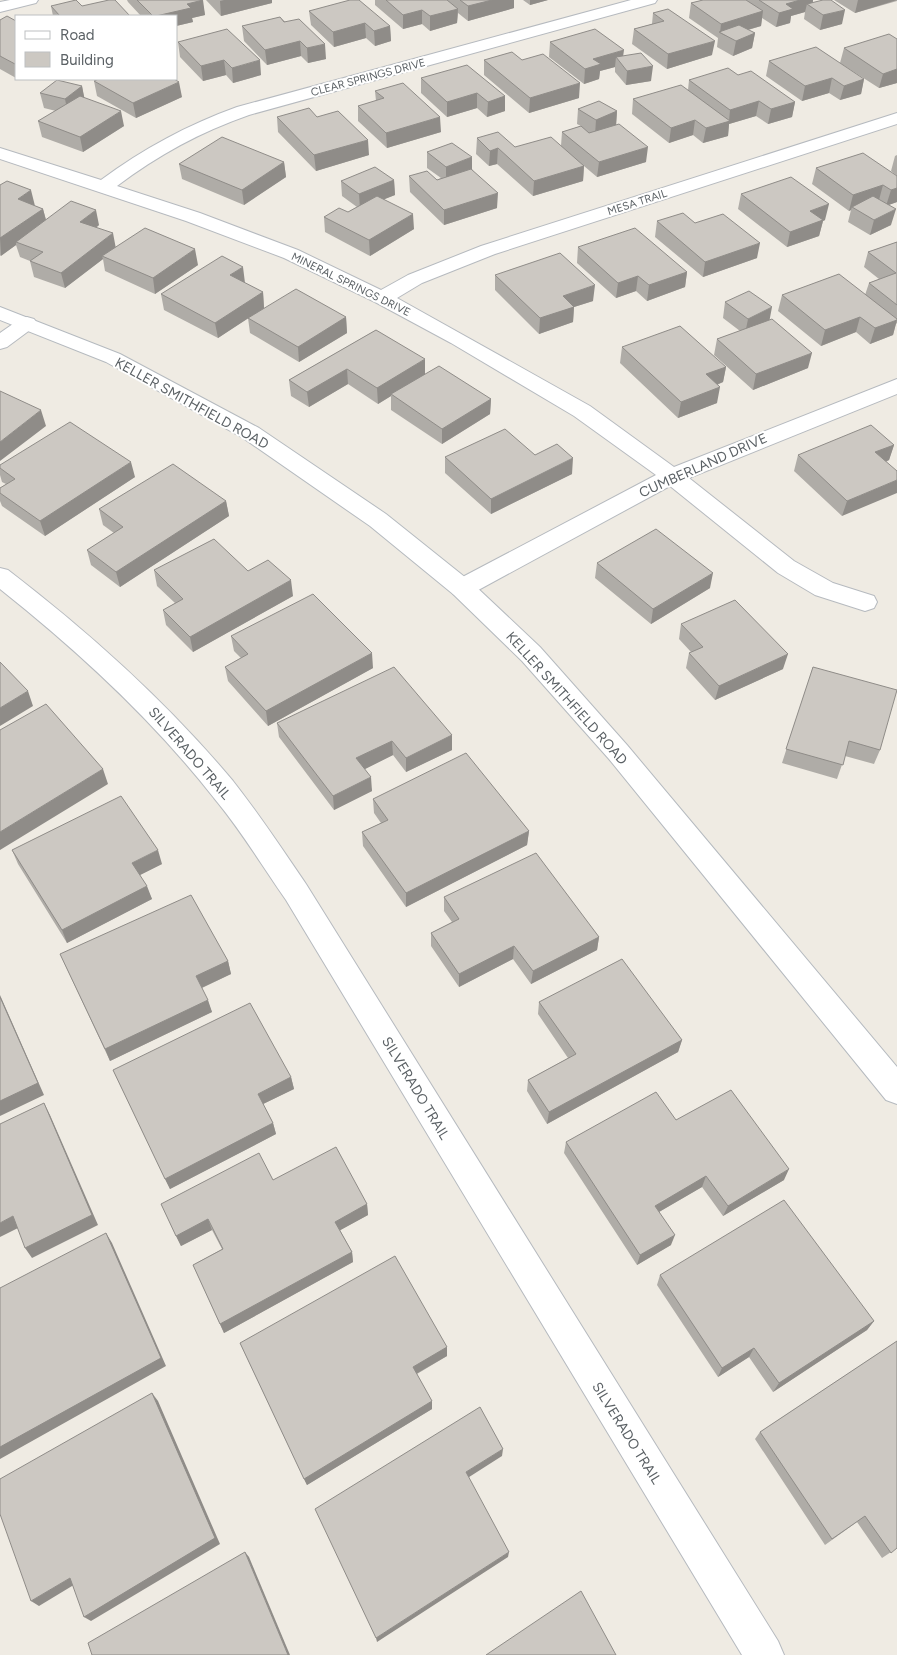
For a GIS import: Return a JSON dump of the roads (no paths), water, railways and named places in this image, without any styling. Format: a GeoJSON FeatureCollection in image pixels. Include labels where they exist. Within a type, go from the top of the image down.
{"type":"FeatureCollection","features":[{"type":"Feature","properties":{"kind":"street"},"geometry":{"type":"LineString","coordinates":[[0,7],[30,0]]}},
{"type":"Feature","properties":{"kind":"street","name":"CLEAR SPRINGS DRIVE"},"geometry":{"type":"LineString","coordinates":[[102,188],[146,155],[206,123],[649,0]]}},
{"type":"Feature","properties":{"kind":"street","name":"MESA TRAIL"},"geometry":{"type":"LineString","coordinates":[[382,298],[422,276],[488,250],[897,118]]}},
{"type":"Feature","properties":{"kind":"street","name":"MINERAL SPRINGS DRIVE"},"geometry":{"type":"LineString","coordinates":[[0,153],[193,217],[291,254],[382,298],[458,339],[582,411],[672,476],[786,567],[824,589],[865,602]]}},
{"type":"Feature","properties":{"kind":"street","name":"KELLER SMITHFIELD ROAD"},"geometry":{"type":"LineString","coordinates":[[0,312],[113,358],[251,433],[378,520],[462,588],[531,654],[618,752],[897,1090]]}},
{"type":"Feature","properties":{"kind":"street"},"geometry":{"type":"LineString","coordinates":[[0,344],[26,323]]}},
{"type":"Feature","properties":{"kind":"street","name":"CUMBERLAND DRIVE"},"geometry":{"type":"LineString","coordinates":[[462,588],[672,476],[897,386]]}},
{"type":"Feature","properties":{"kind":"street","name":"SILVERADO TRAIL"},"geometry":{"type":"LineString","coordinates":[[0,576],[58,621],[145,700],[230,798],[296,892],[764,1655]]}}]}
